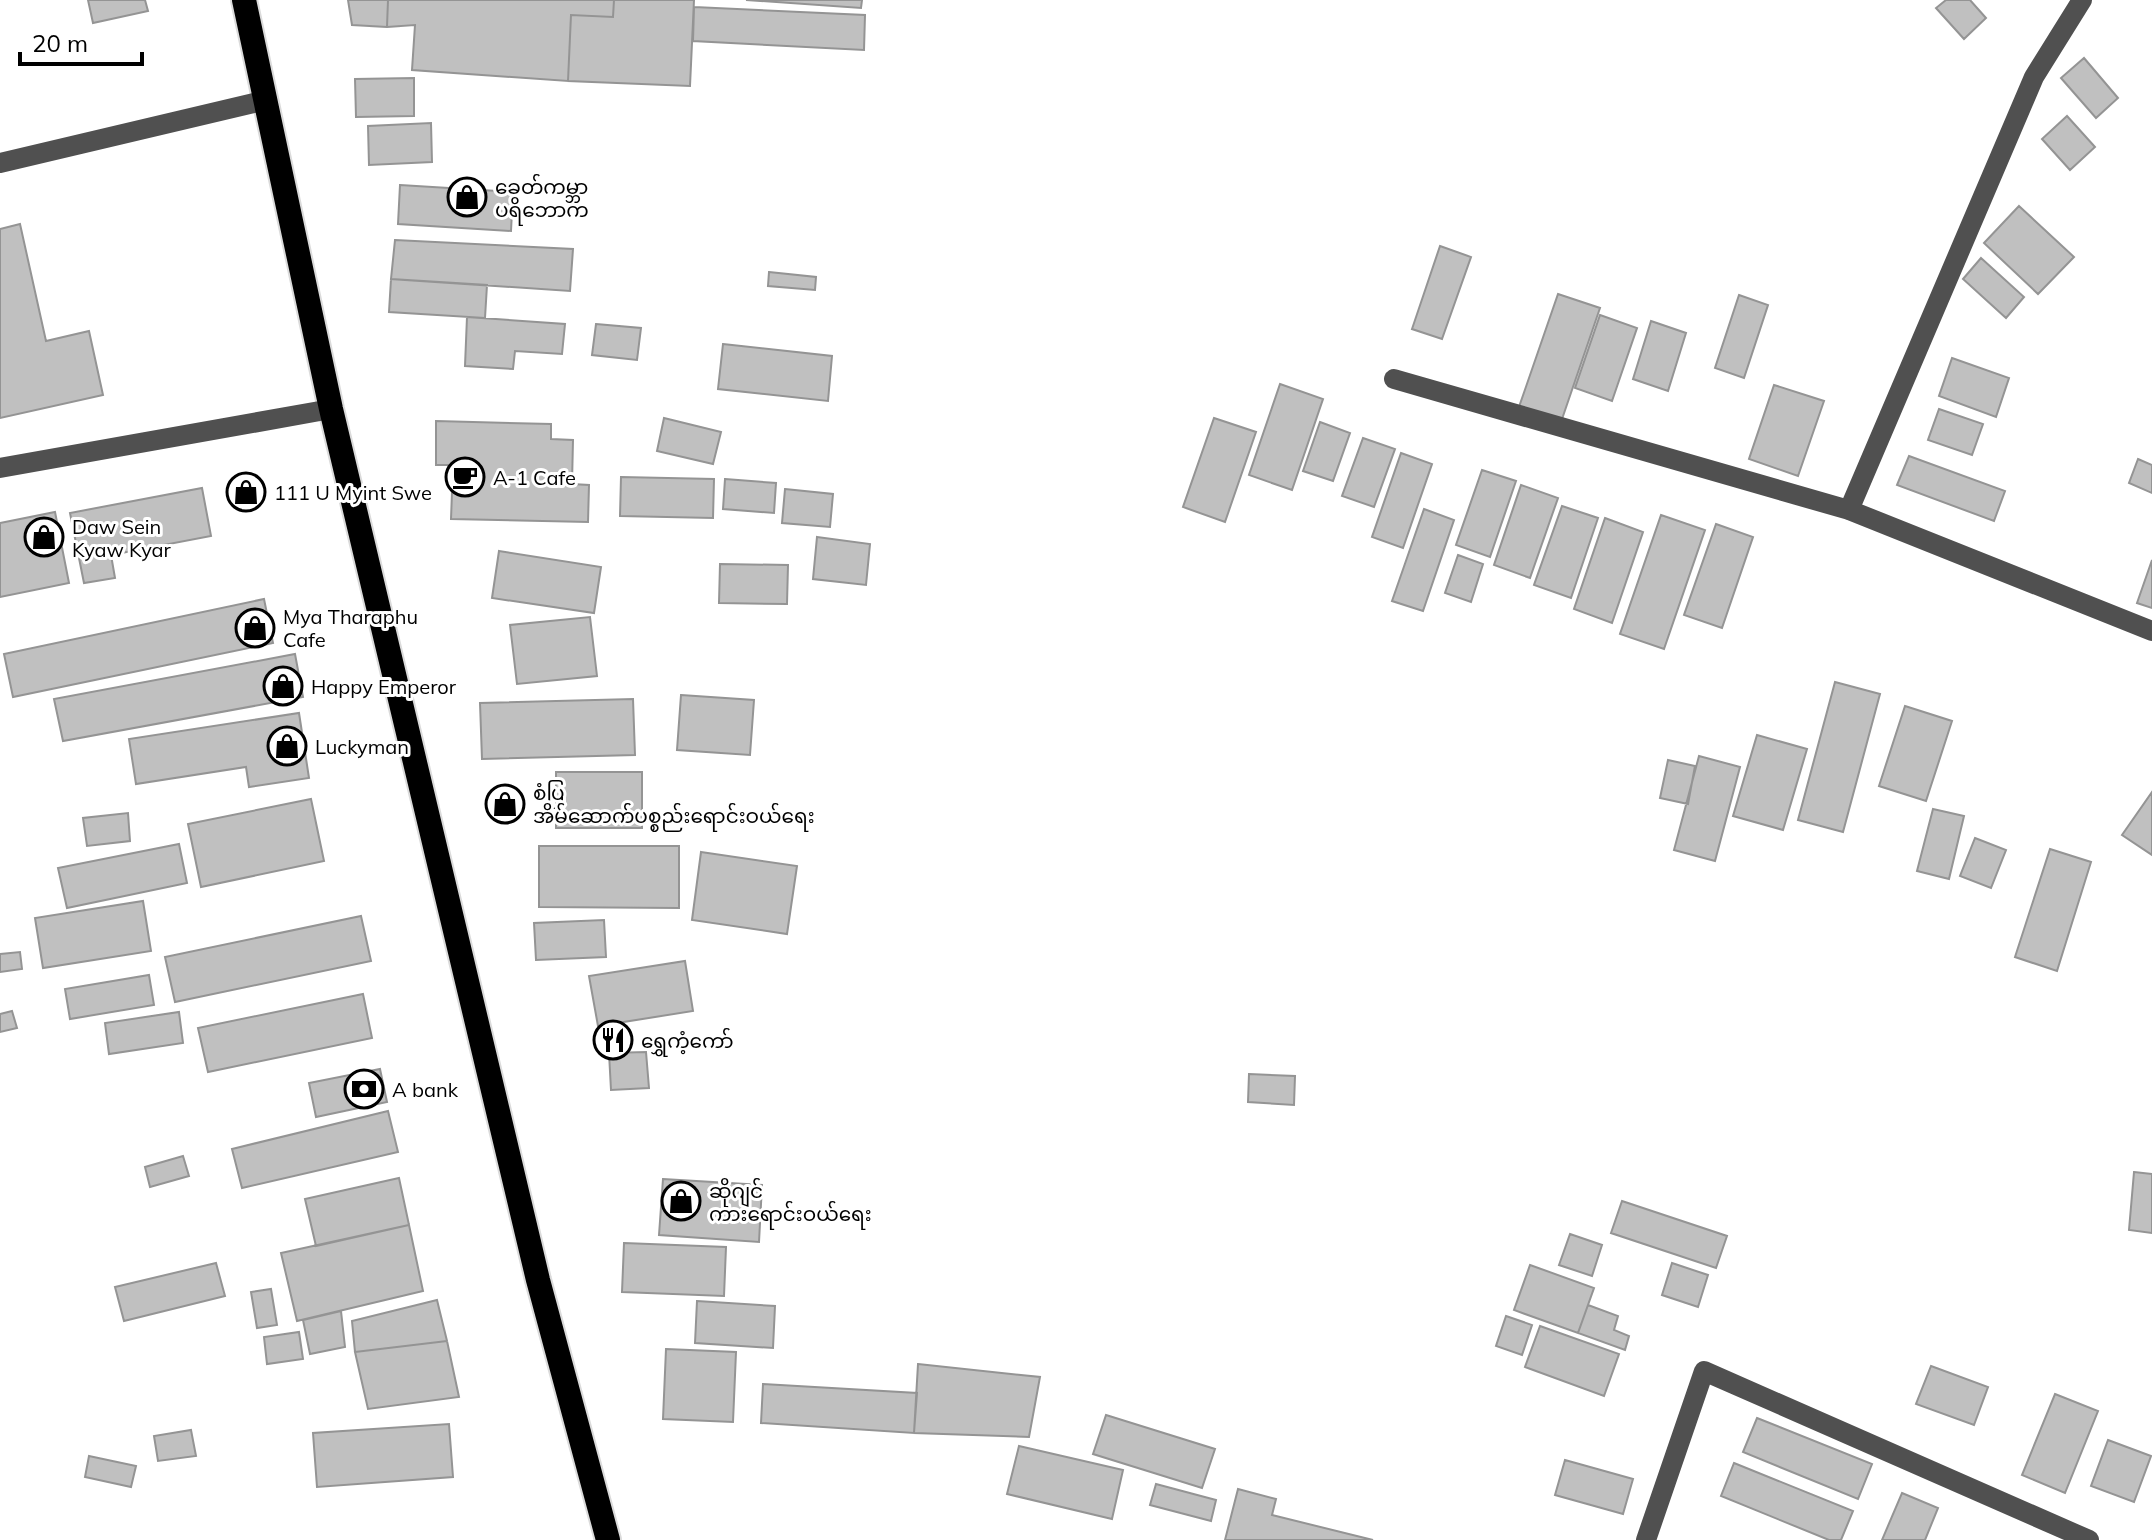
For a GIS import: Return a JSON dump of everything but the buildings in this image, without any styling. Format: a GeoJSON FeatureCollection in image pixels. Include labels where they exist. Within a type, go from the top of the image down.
{"type":"FeatureCollection","features":[{"type":"Feature","properties":{"kind":"highway"},"geometry":{"type":"LineString","coordinates":[[244,0],[331,409],[538,1280],[608,1540]]}},
{"type":"Feature","properties":{"kind":"street"},"geometry":{"type":"LineString","coordinates":[[1849,510],[2034,77],[2082,0]]}},
{"type":"Feature","properties":{"kind":"street"},"geometry":{"type":"LineString","coordinates":[[0,163],[267,100]]}},
{"type":"Feature","properties":{"kind":"street"},"geometry":{"type":"LineString","coordinates":[[1394,379],[1849,510],[2152,631]]}},
{"type":"Feature","properties":{"kind":"street"},"geometry":{"type":"LineString","coordinates":[[0,468],[331,409]]}},
{"type":"Feature","properties":{"kind":"street"},"geometry":{"type":"LineString","coordinates":[[1646,1540],[1704,1371],[2076,1537]]}},
{"type":"Feature","properties":{"kind":"place","name":"ခေတ်ကမ္ဘာ ပရိဘောက"},"geometry":{"type":"Point","coordinates":[467,197]}},
{"type":"Feature","properties":{"kind":"place","name":"A-1 Cafe"},"geometry":{"type":"Point","coordinates":[465,477]}},
{"type":"Feature","properties":{"kind":"place","name":"111 U Myint Swe"},"geometry":{"type":"Point","coordinates":[246,492]}},
{"type":"Feature","properties":{"kind":"place","name":"Daw Sein Kyaw Kyar"},"geometry":{"type":"Point","coordinates":[44,537]}},
{"type":"Feature","properties":{"kind":"place","name":"Mya Tharaphu Cafe"},"geometry":{"type":"Point","coordinates":[255,628]}},
{"type":"Feature","properties":{"kind":"place","name":"Happy Emperor"},"geometry":{"type":"Point","coordinates":[283,686]}},
{"type":"Feature","properties":{"kind":"place","name":"Luckyman"},"geometry":{"type":"Point","coordinates":[287,746]}},
{"type":"Feature","properties":{"kind":"place","name":"စံပြ အိမ်ဆောက်ပစ္စည်းရောင်းဝယ်ရေး"},"geometry":{"type":"Point","coordinates":[505,804]}},
{"type":"Feature","properties":{"kind":"place","name":"ရွှေကံ့ကော်"},"geometry":{"type":"Point","coordinates":[613,1040]}},
{"type":"Feature","properties":{"kind":"place","name":"A bank"},"geometry":{"type":"Point","coordinates":[364,1089]}},
{"type":"Feature","properties":{"kind":"place","name":"ဆိုဂျင် ကားရောင်းဝယ်ရေး"},"geometry":{"type":"Point","coordinates":[681,1201]}}]}
